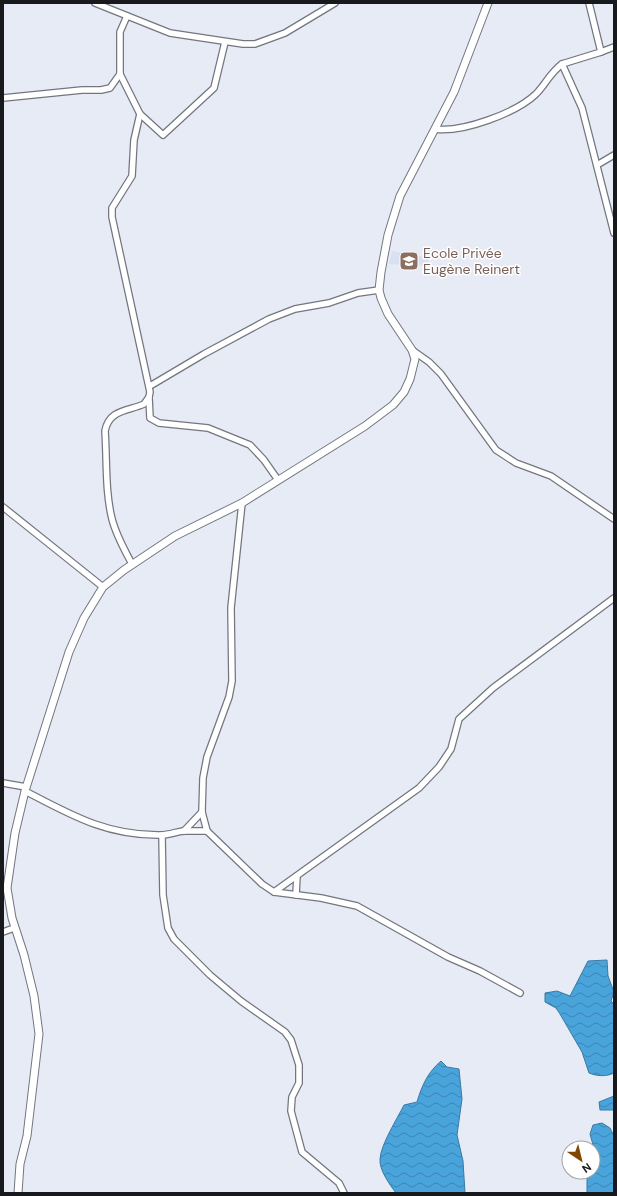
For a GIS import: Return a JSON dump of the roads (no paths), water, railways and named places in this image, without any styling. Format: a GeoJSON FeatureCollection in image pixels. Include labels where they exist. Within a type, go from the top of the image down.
{"type":"FeatureCollection","features":[{"type":"Feature","properties":{"kind":"street"},"geometry":{"type":"LineString","coordinates":[[95,3],[170,33],[225,42],[256,44],[274,38],[300,26],[335,3]]}},
{"type":"Feature","properties":{"kind":"street"},"geometry":{"type":"LineString","coordinates":[[18,1193],[20,1164],[27,1136],[39,1034],[31,982],[24,955],[14,928],[9,907],[7,888],[15,833],[25,789],[69,652],[84,618],[103,587],[132,564],[175,536],[242,503],[365,426],[393,405],[404,392],[410,379],[415,359],[412,350],[388,314],[379,290],[384,254],[393,214],[406,182],[435,129],[465,66],[488,3]]}},
{"type":"Feature","properties":{"kind":"street"},"geometry":{"type":"LineString","coordinates":[[589,3],[601,52]]}},
{"type":"Feature","properties":{"kind":"street"},"geometry":{"type":"LineString","coordinates":[[127,16],[119,37],[120,74],[140,114],[163,135],[214,88],[225,42]]}},
{"type":"Feature","properties":{"kind":"street"},"geometry":{"type":"LineString","coordinates":[[435,129],[449,131],[461,129],[517,108],[537,93],[552,72],[562,64],[614,47]]}},
{"type":"Feature","properties":{"kind":"street"},"geometry":{"type":"LineString","coordinates":[[562,64],[582,108],[614,233]]}},
{"type":"Feature","properties":{"kind":"street"},"geometry":{"type":"LineString","coordinates":[[3,98],[82,90],[101,90],[110,88],[120,74]]}},
{"type":"Feature","properties":{"kind":"street"},"geometry":{"type":"LineString","coordinates":[[140,114],[133,147],[132,176],[112,208],[112,217],[150,386],[150,418],[159,423],[208,428],[250,445],[264,460],[278,480]]}},
{"type":"Feature","properties":{"kind":"street"},"geometry":{"type":"LineString","coordinates":[[597,165],[614,155]]}},
{"type":"Feature","properties":{"kind":"street"},"geometry":{"type":"LineString","coordinates":[[150,386],[204,354],[269,319],[295,309],[329,303],[358,293],[379,290]]}},
{"type":"Feature","properties":{"kind":"street"},"geometry":{"type":"LineString","coordinates":[[412,350],[429,362],[441,374],[496,450],[516,463],[551,476],[614,519]]}},
{"type":"Feature","properties":{"kind":"street"},"geometry":{"type":"LineString","coordinates":[[132,564],[119,540],[112,518],[108,498],[105,431],[106,423],[110,418],[127,409],[144,404],[150,397]]}},
{"type":"Feature","properties":{"kind":"street"},"geometry":{"type":"LineString","coordinates":[[242,503],[231,608],[232,681],[229,697],[206,757],[203,778],[202,812],[207,832],[262,884],[274,892],[321,898],[357,906],[448,957],[480,971],[520,993]]}},
{"type":"Feature","properties":{"kind":"street"},"geometry":{"type":"LineString","coordinates":[[3,507],[103,587]]}},
{"type":"Feature","properties":{"kind":"street"},"geometry":{"type":"LineString","coordinates":[[274,892],[419,788],[439,767],[451,749],[459,720],[471,708],[492,688],[614,598]]}},
{"type":"Feature","properties":{"kind":"street"},"geometry":{"type":"LineString","coordinates":[[3,783],[25,789],[84,821],[102,828],[121,832],[162,835],[184,831],[207,832]]}},
{"type":"Feature","properties":{"kind":"street"},"geometry":{"type":"LineString","coordinates":[[184,831],[202,812]]}},
{"type":"Feature","properties":{"kind":"street"},"geometry":{"type":"LineString","coordinates":[[162,835],[163,895],[168,928],[174,939],[210,975],[241,1001],[285,1032],[291,1040],[299,1065],[299,1083],[292,1097],[291,1111],[302,1152],[339,1183],[344,1193]]}},
{"type":"Feature","properties":{"kind":"street"},"geometry":{"type":"LineString","coordinates":[[296,895],[297,876]]}},
{"type":"Feature","properties":{"kind":"street"},"geometry":{"type":"LineString","coordinates":[[3,932],[14,928]]}},
{"type":"Feature","properties":{"kind":"water"},"geometry":{"type":"Polygon","coordinates":[[[607,960],[608,976],[614,992],[611,1001],[614,1004],[614,1073],[601,1076],[589,1073],[582,1052],[560,1014],[556,1008],[545,1002],[545,993],[557,991],[570,996],[588,961],[607,960]]]}},
{"type":"Feature","properties":{"kind":"water"},"geometry":{"type":"Polygon","coordinates":[[[441,1061],[447,1067],[459,1069],[462,1099],[457,1135],[463,1161],[465,1193],[396,1193],[385,1177],[381,1168],[380,1159],[383,1146],[404,1105],[417,1102],[426,1079],[441,1061]]]}},
{"type":"Feature","properties":{"kind":"water"},"geometry":{"type":"Polygon","coordinates":[[[614,1096],[614,1110],[600,1110],[599,1102],[614,1096]]]}},
{"type":"Feature","properties":{"kind":"water"},"geometry":{"type":"Polygon","coordinates":[[[602,1123],[610,1128],[614,1136],[614,1193],[587,1193],[587,1180],[601,1180],[601,1140],[592,1140],[590,1134],[593,1125],[602,1123]]]}},
{"type":"Feature","properties":{"kind":"place","name":"Ecole Privée Eugène Reinert"},"geometry":{"type":"Point","coordinates":[409,261]}}]}
